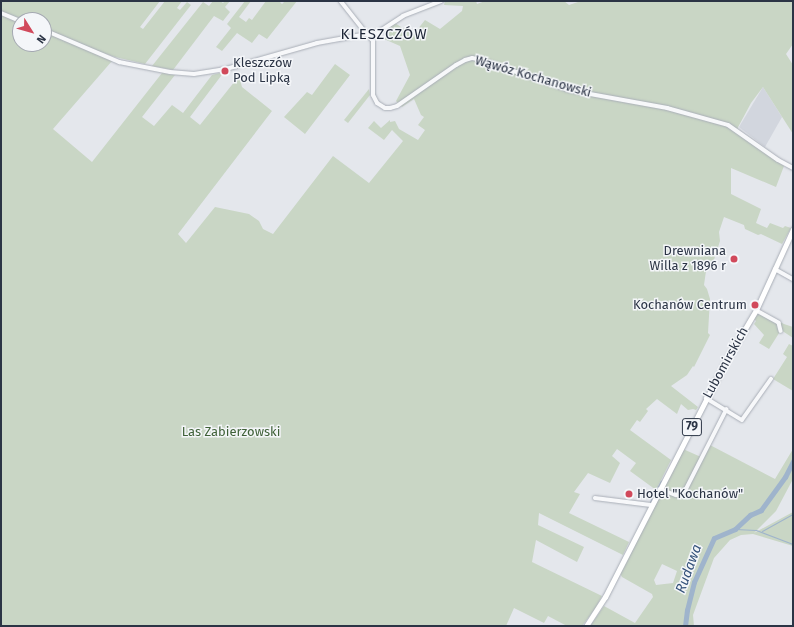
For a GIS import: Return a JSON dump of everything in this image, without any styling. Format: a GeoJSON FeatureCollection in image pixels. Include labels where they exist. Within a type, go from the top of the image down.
{"type":"FeatureCollection","features":[{"type":"Feature","properties":{"kind":"main road","name":"Lubomirskich"},"geometry":{"type":"LineString","coordinates":[[587,624],[605,597],[706,398],[756,310],[793,229]]}},
{"type":"Feature","properties":{"kind":"street"},"geometry":{"type":"LineString","coordinates":[[341,1],[371,37],[403,16],[441,1]]}},
{"type":"Feature","properties":{"kind":"street"},"geometry":{"type":"LineString","coordinates":[[1,13],[12,18]]}},
{"type":"Feature","properties":{"kind":"street"},"geometry":{"type":"LineString","coordinates":[[52,33],[119,62],[170,72],[194,74],[226,69],[317,43],[367,34]]}},
{"type":"Feature","properties":{"kind":"street","name":"Wąwóz Kochanowski"},"geometry":{"type":"LineString","coordinates":[[371,37],[373,43],[373,95],[381,106],[390,108],[397,106],[456,65],[464,60],[472,58],[482,60],[568,90],[667,108],[718,122],[735,129],[764,150],[793,168]]}},
{"type":"Feature","properties":{"kind":"street"},"geometry":{"type":"LineString","coordinates":[[775,269],[793,279]]}},
{"type":"Feature","properties":{"kind":"street"},"geometry":{"type":"LineString","coordinates":[[756,310],[779,323],[781,331]]}},
{"type":"Feature","properties":{"kind":"street"},"geometry":{"type":"LineString","coordinates":[[706,398],[742,420],[772,379]]}},
{"type":"Feature","properties":{"kind":"street"},"geometry":{"type":"LineString","coordinates":[[660,489],[676,494],[683,492],[726,410]]}},
{"type":"Feature","properties":{"kind":"street"},"geometry":{"type":"LineString","coordinates":[[595,498],[651,505]]}},
{"type":"Feature","properties":{"kind":"shaded area"},"geometry":{"type":"Polygon","coordinates":[[[763,87],[782,117],[765,147],[739,127],[763,87]]]}},
{"type":"Feature","properties":{"kind":"green space"},"geometry":{"type":"Polygon","coordinates":[[[1,1],[160,1],[140,27],[143,29],[165,1],[182,1],[177,8],[180,10],[187,2],[191,5],[145,64],[94,50],[52,32],[52,12],[12,12],[12,16],[1,11],[1,1]]]}},
{"type":"Feature","properties":{"kind":"green space"},"geometry":{"type":"Polygon","coordinates":[[[213,1],[220,1],[223,3],[225,1],[230,1],[225,7],[230,12],[223,21],[214,16],[173,70],[152,66],[203,2],[209,6],[213,1]]]}},
{"type":"Feature","properties":{"kind":"green space"},"geometry":{"type":"Polygon","coordinates":[[[245,1],[251,1],[239,17],[246,22],[249,18],[252,20],[266,1],[279,1],[282,4],[285,1],[297,1],[267,39],[259,34],[252,43],[237,33],[222,51],[216,47],[231,28],[227,24],[245,1]]]}},
{"type":"Feature","properties":{"kind":"green space","name":"Las Zabierzowski"},"geometry":{"type":"Polygon","coordinates":[[[445,1],[476,1],[477,4],[485,1],[564,1],[569,5],[581,1],[793,1],[793,44],[786,54],[793,65],[793,134],[763,87],[751,103],[736,131],[784,166],[776,187],[731,168],[731,194],[761,209],[756,223],[767,228],[770,223],[783,228],[785,226],[791,228],[782,244],[761,234],[758,235],[745,229],[744,225],[724,217],[719,232],[720,241],[713,263],[706,271],[704,285],[710,299],[708,333],[710,335],[694,367],[693,366],[687,375],[671,386],[698,407],[696,410],[688,410],[681,404],[677,414],[657,399],[646,409],[648,411],[640,422],[637,420],[630,430],[671,460],[656,490],[630,471],[636,463],[617,449],[612,456],[620,463],[610,483],[588,473],[574,492],[580,494],[569,513],[629,542],[623,555],[539,513],[538,525],[584,547],[577,562],[536,540],[532,562],[602,596],[595,609],[582,626],[567,626],[548,616],[544,623],[514,608],[506,626],[1,626],[1,14],[12,19],[12,52],[52,52],[52,35],[112,61],[53,129],[92,162],[162,73],[175,75],[142,117],[154,126],[172,105],[183,113],[212,75],[224,72],[190,117],[200,125],[239,76],[242,87],[272,111],[178,234],[186,243],[215,207],[249,214],[259,221],[263,229],[273,234],[333,156],[369,183],[403,141],[392,130],[384,140],[368,128],[374,121],[381,128],[390,120],[390,122],[395,121],[399,129],[418,140],[425,130],[418,125],[424,117],[421,115],[414,99],[402,107],[396,101],[410,75],[400,46],[384,39],[390,26],[395,23],[413,35],[425,20],[440,29],[462,11],[463,6],[444,5],[445,1]]]}},
{"type":"Feature","properties":{"kind":"green space"},"geometry":{"type":"Polygon","coordinates":[[[335,64],[350,75],[305,134],[284,117],[307,92],[312,95],[335,64]]]}},
{"type":"Feature","properties":{"kind":"green space"},"geometry":{"type":"Polygon","coordinates":[[[369,89],[370,95],[348,123],[344,120],[369,89]]]}},
{"type":"Feature","properties":{"kind":"green space"},"geometry":{"type":"Polygon","coordinates":[[[759,310],[784,324],[793,327],[793,338],[781,330],[769,349],[759,343],[764,335],[754,324],[756,321],[754,319],[759,310]]]}},
{"type":"Feature","properties":{"kind":"green space"},"geometry":{"type":"Polygon","coordinates":[[[789,344],[793,346],[793,391],[773,379],[787,357],[783,354],[789,344]]]}},
{"type":"Feature","properties":{"kind":"green space"},"geometry":{"type":"Polygon","coordinates":[[[708,444],[775,479],[793,449],[793,479],[776,511],[754,533],[793,512],[793,546],[753,534],[741,535],[730,540],[714,558],[693,615],[694,626],[590,626],[604,606],[635,623],[653,597],[652,594],[622,577],[620,573],[683,449],[701,457],[708,444]],[[662,564],[654,580],[656,585],[673,583],[677,571],[662,564]]]}},
{"type":"Feature","properties":{"kind":"waterway","name":"Rudawa"},"geometry":{"type":"LineString","coordinates":[[685,626],[687,610],[694,582],[714,538],[735,529],[750,515],[761,510],[785,477],[793,461]]}},
{"type":"Feature","properties":{"kind":"waterway"},"geometry":{"type":"LineString","coordinates":[[655,492],[661,480]]}},
{"type":"Feature","properties":{"kind":"waterway"},"geometry":{"type":"LineString","coordinates":[[650,502],[654,493]]}},
{"type":"Feature","properties":{"kind":"waterway"},"geometry":{"type":"LineString","coordinates":[[762,531],[793,514]]}},
{"type":"Feature","properties":{"kind":"waterway"},"geometry":{"type":"LineString","coordinates":[[735,529],[756,530],[793,544]]}},
{"type":"Feature","properties":{"kind":"place","name":"Kleszczów Pod Lipką"},"geometry":{"type":"Point","coordinates":[225,71]}},
{"type":"Feature","properties":{"kind":"place","name":"Drewniana Willa z 1896 r"},"geometry":{"type":"Point","coordinates":[734,259]}},
{"type":"Feature","properties":{"kind":"place","name":"Kochanów Centrum"},"geometry":{"type":"Point","coordinates":[755,305]}},
{"type":"Feature","properties":{"kind":"place","name":"Hotel \"Kochanów\""},"geometry":{"type":"Point","coordinates":[629,494]}},
{"type":"Feature","properties":{"kind":"district","name":"KLESZCZÓW"},"geometry":{"type":"Point","coordinates":[384,35]}}]}
